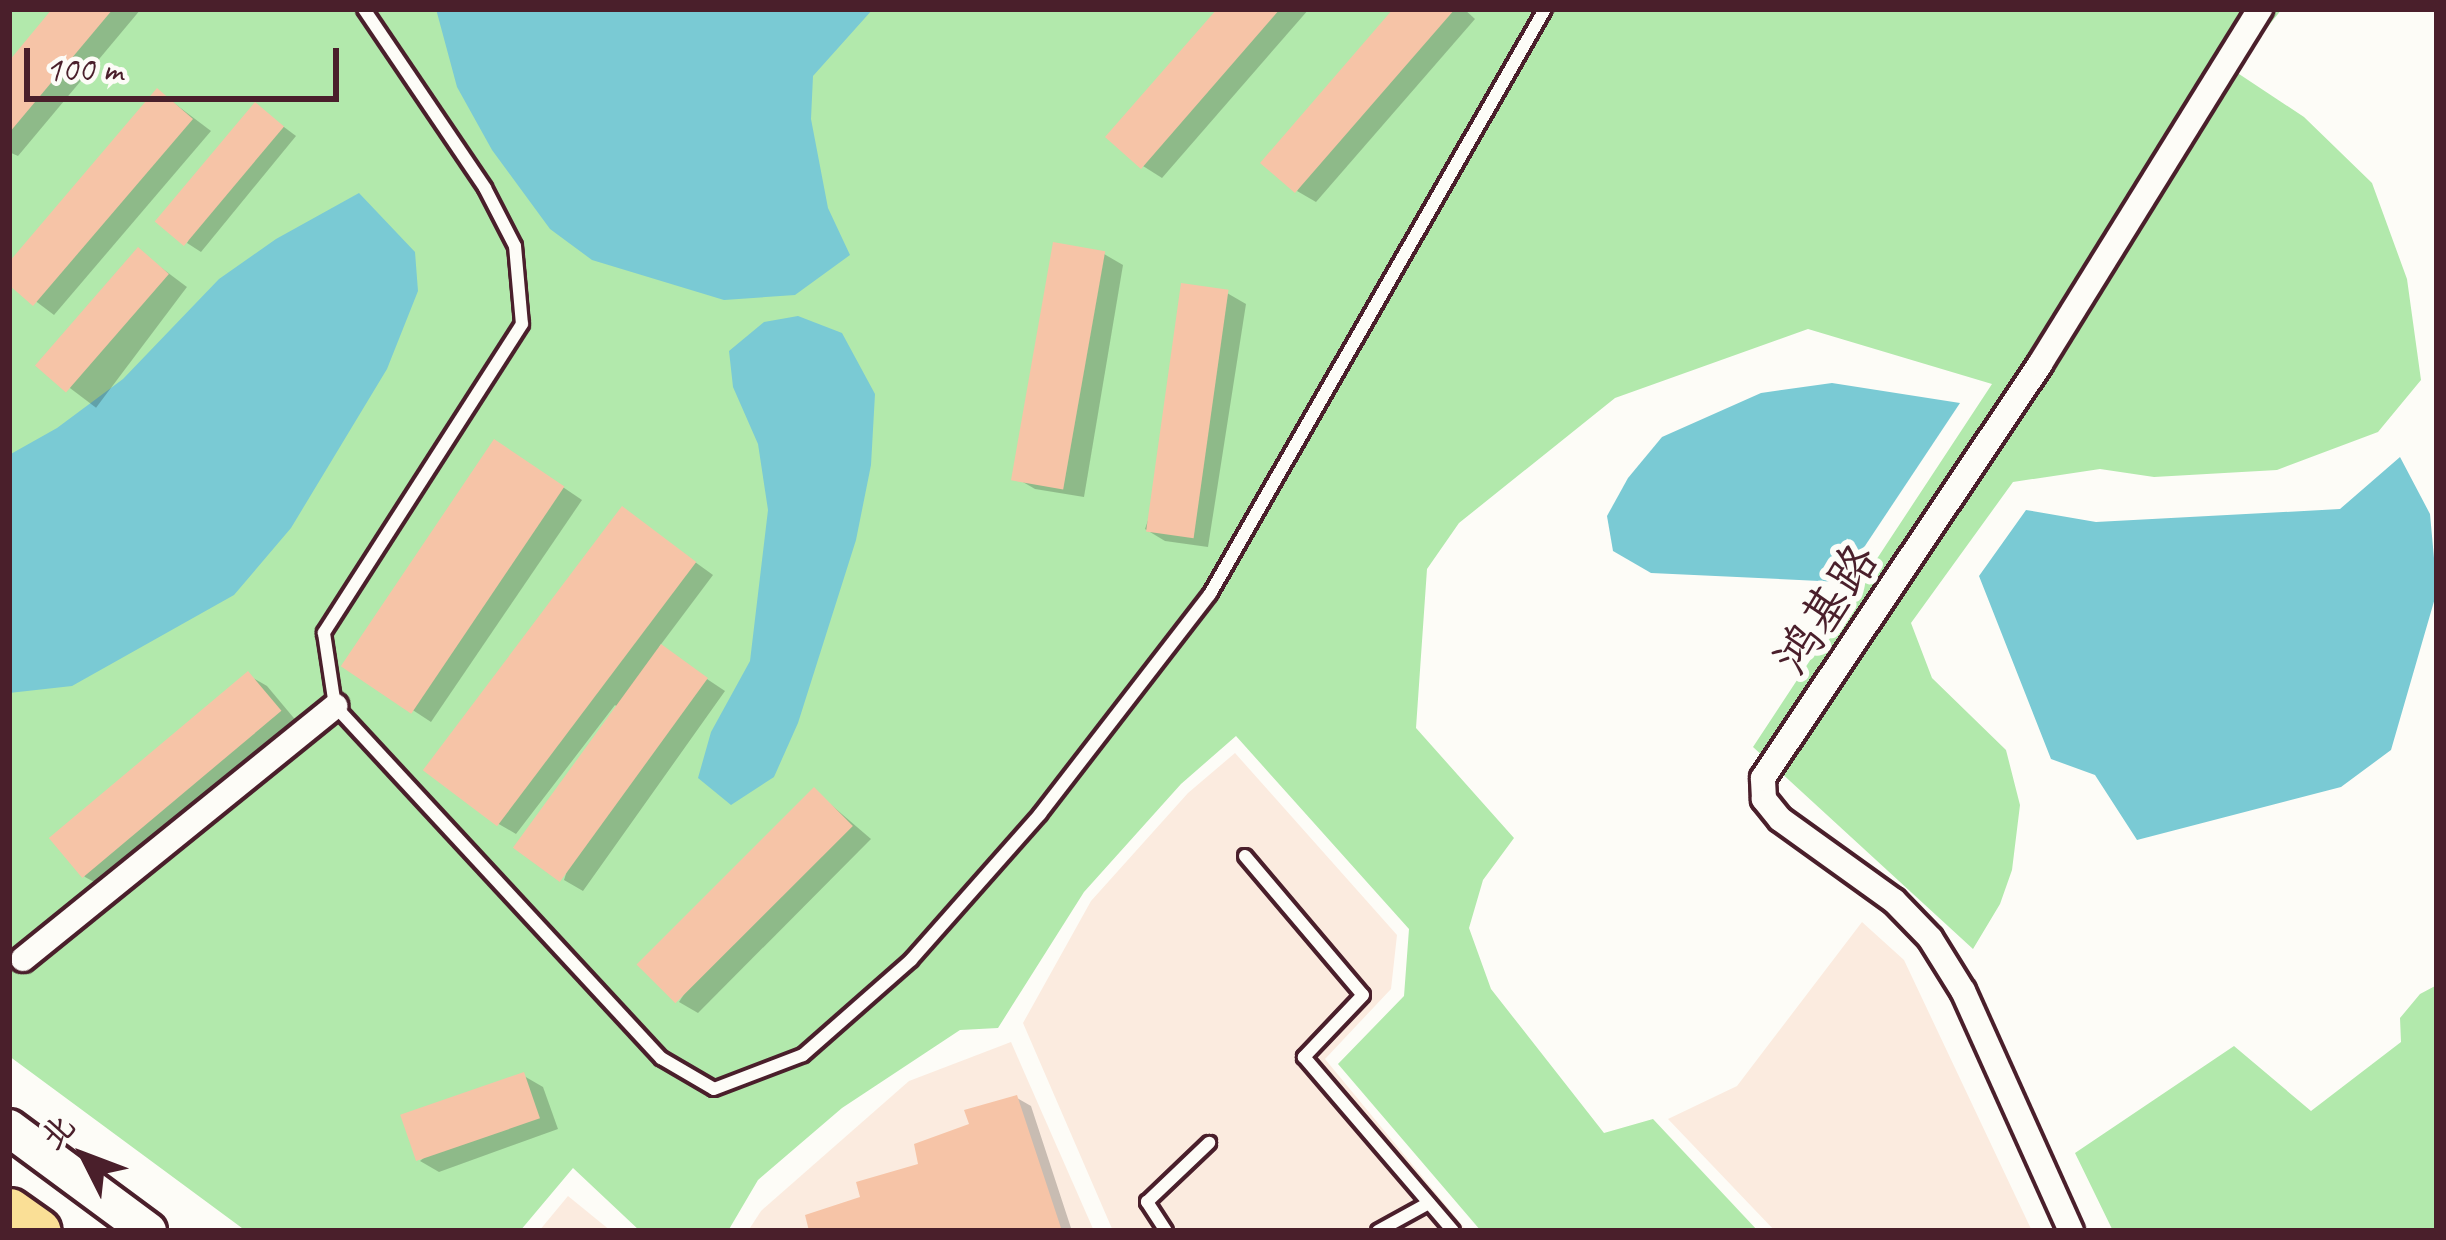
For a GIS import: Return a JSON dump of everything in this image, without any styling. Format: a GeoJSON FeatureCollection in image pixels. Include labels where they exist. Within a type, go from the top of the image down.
{"type":"FeatureCollection","features":[{"type":"Feature","properties":{"kind":"highway"},"geometry":{"type":"LineString","coordinates":[[9,1210],[38,1231]]}},
{"type":"Feature","properties":{"kind":"main road"},"geometry":{"type":"LineString","coordinates":[[9,1127],[148,1231]]}},
{"type":"Feature","properties":{"kind":"street","name":"鸿基路"},"geometry":{"type":"LineString","coordinates":[[2071,1231],[1963,991],[1930,938],[1894,901],[1780,819],[1764,800],[1763,778],[2040,364],[2260,9]]}},
{"type":"Feature","properties":{"kind":"street"},"geometry":{"type":"LineString","coordinates":[[22,959],[335,706]]}},
{"type":"Feature","properties":{"kind":"lane"},"geometry":{"type":"LineString","coordinates":[[364,9],[485,188],[515,246],[522,324],[324,632],[335,706],[661,1058],[714,1089],[803,1055],[910,959],[1040,814],[1210,594],[1546,9]]}},
{"type":"Feature","properties":{"kind":"lane"},"geometry":{"type":"LineString","coordinates":[[1245,856],[1363,995],[1304,1057],[1453,1231]]}},
{"type":"Feature","properties":{"kind":"lane"},"geometry":{"type":"LineString","coordinates":[[1166,1231],[1148,1202],[1209,1143]]}},
{"type":"Feature","properties":{"kind":"lane"},"geometry":{"type":"LineString","coordinates":[[1378,1231],[1429,1203]]}},
{"type":"Feature","properties":{"kind":"shaded area"},"geometry":{"type":"Polygon","coordinates":[[[1235,753],[1397,935],[1391,989],[1325,1059],[1467,1231],[1113,1231],[1023,1023],[1091,901],[1188,793],[1235,753]]]}},
{"type":"Feature","properties":{"kind":"shaded area"},"geometry":{"type":"Polygon","coordinates":[[[1862,922],[1904,960],[2032,1231],[1775,1231],[1668,1119],[1737,1086],[1862,922]]]}},
{"type":"Feature","properties":{"kind":"shaded area"},"geometry":{"type":"Polygon","coordinates":[[[1011,1042],[1094,1231],[748,1231],[761,1211],[909,1081],[1011,1042]]]}},
{"type":"Feature","properties":{"kind":"shaded area"},"geometry":{"type":"Polygon","coordinates":[[[568,1196],[611,1231],[539,1231],[568,1196]]]}},
{"type":"Feature","properties":{"kind":"green space"},"geometry":{"type":"Polygon","coordinates":[[[9,9],[2282,9],[2233,70],[2304,117],[2372,183],[2407,279],[2421,380],[2378,432],[2277,470],[2154,477],[2100,469],[2013,482],[1911,623],[1932,678],[2006,750],[2020,805],[2012,870],[2000,904],[1973,949],[1753,747],[1992,384],[1808,329],[1615,398],[1459,523],[1427,569],[1416,728],[1514,838],[1483,880],[1469,928],[1491,989],[1604,1133],[1653,1119],[1758,1231],[1481,1231],[1338,1064],[1404,996],[1409,929],[1236,736],[1181,784],[1084,892],[998,1028],[960,1030],[842,1108],[758,1180],[728,1231],[640,1231],[573,1168],[520,1231],[246,1231],[9,1056],[9,9]]]}},
{"type":"Feature","properties":{"kind":"green space"},"geometry":{"type":"Polygon","coordinates":[[[2437,985],[2437,1231],[2113,1231],[2075,1153],[2234,1046],[2311,1111],[2401,1042],[2400,1018],[2420,994],[2437,985]]]}},
{"type":"Feature","properties":{"kind":"water"},"geometry":{"type":"Polygon","coordinates":[[[436,9],[873,9],[813,76],[811,119],[828,208],[850,255],[795,295],[724,300],[592,260],[550,229],[492,150],[457,87],[436,9]]]}},
{"type":"Feature","properties":{"kind":"water"},"geometry":{"type":"Polygon","coordinates":[[[359,193],[415,252],[418,291],[387,369],[291,528],[234,595],[72,686],[9,693],[9,455],[57,428],[123,379],[219,279],[276,239],[359,193]]]}},
{"type":"Feature","properties":{"kind":"water"},"geometry":{"type":"Polygon","coordinates":[[[798,316],[842,333],[875,394],[871,465],[856,540],[798,723],[774,777],[731,805],[698,778],[711,732],[750,661],[768,510],[758,444],[733,387],[729,351],[764,322],[798,316]]]}},
{"type":"Feature","properties":{"kind":"water"},"geometry":{"type":"Polygon","coordinates":[[[1832,383],[1960,403],[1841,582],[1651,573],[1613,551],[1607,516],[1628,478],[1662,437],[1761,393],[1832,383]]]}},
{"type":"Feature","properties":{"kind":"water"},"geometry":{"type":"Polygon","coordinates":[[[2400,457],[2430,514],[2437,591],[2391,750],[2341,787],[2137,840],[2095,775],[2051,759],[1979,576],[2026,510],[2096,522],[2340,509],[2400,457]]]}},
{"type":"Feature","properties":{"kind":"building"},"geometry":{"type":"Polygon","coordinates":[[[52,9],[113,9],[9,133],[9,61],[52,9]]]}},
{"type":"Feature","properties":{"kind":"building"},"geometry":{"type":"Polygon","coordinates":[[[1217,9],[1280,9],[1141,169],[1105,137],[1217,9]]]}},
{"type":"Feature","properties":{"kind":"building"},"geometry":{"type":"Polygon","coordinates":[[[1393,9],[1455,9],[1295,193],[1260,163],[1393,9]]]}},
{"type":"Feature","properties":{"kind":"building"},"geometry":{"type":"Polygon","coordinates":[[[157,88],[193,119],[33,306],[9,285],[9,262],[157,88]]]}},
{"type":"Feature","properties":{"kind":"building"},"geometry":{"type":"Polygon","coordinates":[[[255,102],[284,126],[184,246],[155,222],[255,102]]]}},
{"type":"Feature","properties":{"kind":"building"},"geometry":{"type":"Polygon","coordinates":[[[1053,242],[1105,251],[1063,490],[1011,480],[1053,242]]]}},
{"type":"Feature","properties":{"kind":"building"},"geometry":{"type":"Polygon","coordinates":[[[138,247],[169,274],[66,392],[35,365],[138,247]]]}},
{"type":"Feature","properties":{"kind":"building"},"geometry":{"type":"Polygon","coordinates":[[[1181,283],[1229,290],[1194,538],[1146,532],[1181,283]]]}},
{"type":"Feature","properties":{"kind":"building"},"geometry":{"type":"Polygon","coordinates":[[[494,439],[564,487],[411,714],[341,666],[494,439]]]}},
{"type":"Feature","properties":{"kind":"building"},"geometry":{"type":"Polygon","coordinates":[[[622,506],[696,562],[497,826],[423,770],[622,506]]]}},
{"type":"Feature","properties":{"kind":"building"},"geometry":{"type":"Polygon","coordinates":[[[661,644],[708,678],[560,882],[513,848],[661,644]]]}},
{"type":"Feature","properties":{"kind":"building"},"geometry":{"type":"Polygon","coordinates":[[[248,671],[281,711],[82,878],[49,838],[248,671]]]}},
{"type":"Feature","properties":{"kind":"building"},"geometry":{"type":"Polygon","coordinates":[[[814,787],[853,826],[675,1003],[637,964],[814,787]]]}},
{"type":"Feature","properties":{"kind":"building"},"geometry":{"type":"Polygon","coordinates":[[[524,1072],[540,1118],[416,1161],[400,1115],[524,1072]]]}},
{"type":"Feature","properties":{"kind":"building"},"geometry":{"type":"Polygon","coordinates":[[[1017,1095],[1062,1231],[809,1231],[805,1215],[860,1197],[856,1182],[918,1164],[914,1144],[969,1124],[964,1110],[1017,1095]]]}}]}
